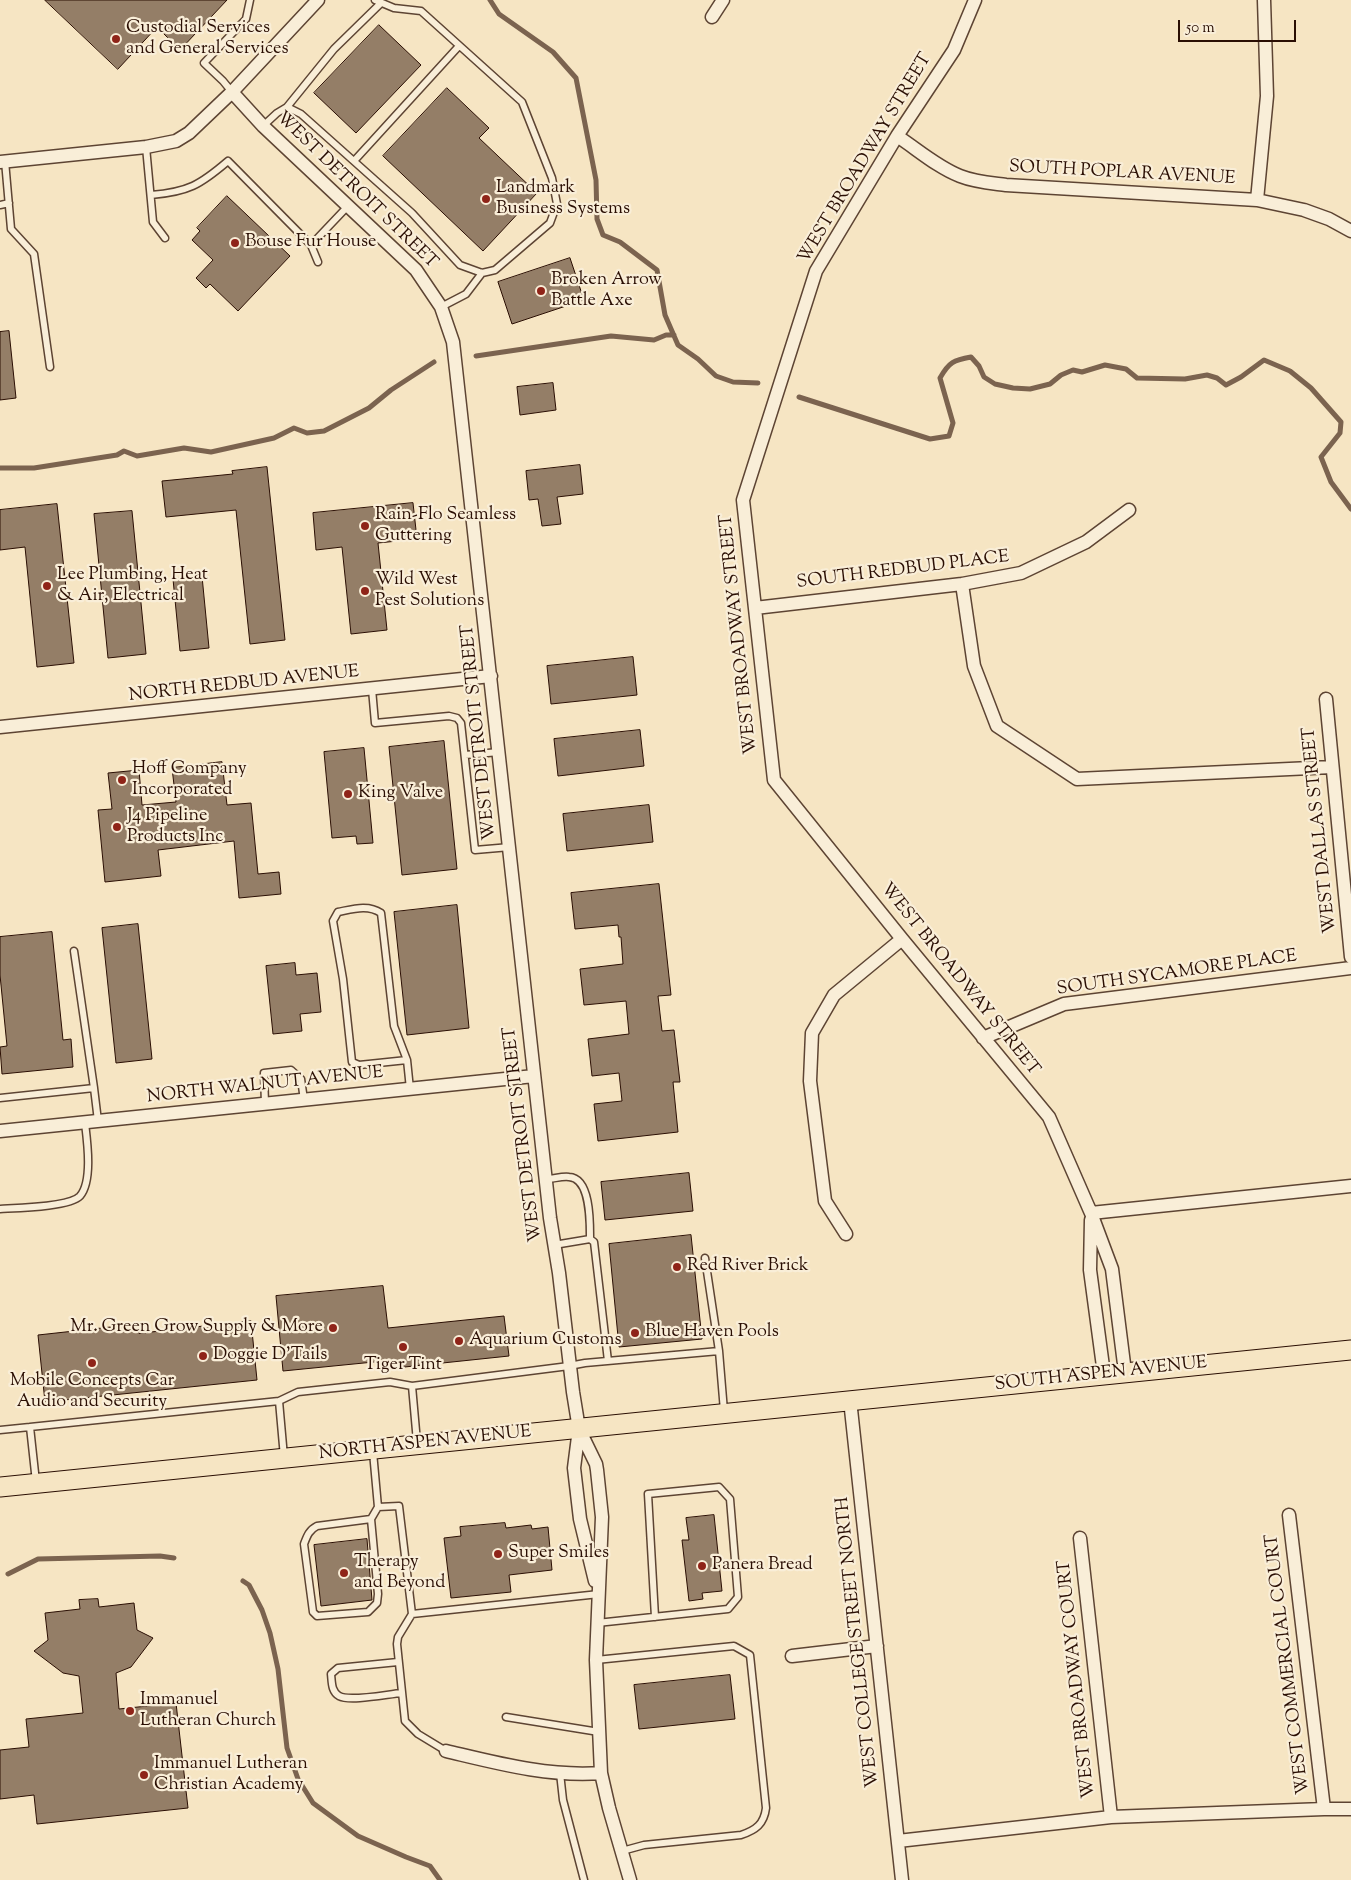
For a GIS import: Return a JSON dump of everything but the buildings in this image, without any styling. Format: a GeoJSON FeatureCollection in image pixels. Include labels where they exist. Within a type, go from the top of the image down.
{"type":"FeatureCollection","features":[{"type":"Feature","properties":{"kind":"main road","name":"SOUTH ASPEN AVENUE"},"geometry":{"type":"LineString","coordinates":[[850,1400],[1351,1350]]}},
{"type":"Feature","properties":{"kind":"main road","name":"NORTH ASPEN AVENUE"},"geometry":{"type":"LineString","coordinates":[[0,1487],[850,1400]]}},
{"type":"Feature","properties":{"kind":"street"},"geometry":{"type":"LineString","coordinates":[[3,162],[146,147],[176,141],[189,133],[232,92],[318,0]]}},
{"type":"Feature","properties":{"kind":"street"},"geometry":{"type":"LineString","coordinates":[[712,17],[723,0]]}},
{"type":"Feature","properties":{"kind":"street","name":"WEST BROADWAY STREET"},"geometry":{"type":"LineString","coordinates":[[975,0],[954,50],[897,136],[816,271],[743,500],[774,780],[1049,1117],[1091,1213],[1112,1269],[1125,1372]]}},
{"type":"Feature","properties":{"kind":"street"},"geometry":{"type":"LineString","coordinates":[[1257,200],[1266,96],[1264,0]]}},
{"type":"Feature","properties":{"kind":"street","name":"WEST DETROIT STREET"},"geometry":{"type":"LineString","coordinates":[[232,92],[263,126],[416,270],[430,288],[441,307],[454,342],[534,1076],[569,1366],[579,1429],[574,1468],[580,1519],[598,1594]]}},
{"type":"Feature","properties":{"kind":"street","name":"SOUTH POPLAR AVENUE"},"geometry":{"type":"LineString","coordinates":[[897,136],[953,172],[981,182],[1257,200],[1304,210],[1329,219],[1351,231]]}},
{"type":"Feature","properties":{"kind":"street","name":"SOUTH REDBUD PLACE"},"geometry":{"type":"LineString","coordinates":[[755,608],[962,584],[1021,574],[1086,542],[1129,510]]}},
{"type":"Feature","properties":{"kind":"street"},"geometry":{"type":"LineString","coordinates":[[962,584],[974,666],[997,726],[1077,779],[1332,767]]}},
{"type":"Feature","properties":{"kind":"street","name":"NORTH REDBUD AVENUE"},"geometry":{"type":"LineString","coordinates":[[0,727],[491,676]]}},
{"type":"Feature","properties":{"kind":"street","name":"WEST DALLAS STREET"},"geometry":{"type":"LineString","coordinates":[[1326,699],[1351,957]]}},
{"type":"Feature","properties":{"kind":"street"},"geometry":{"type":"LineString","coordinates":[[846,1234],[826,1201],[810,1081],[812,1033],[834,995],[902,939]]}},
{"type":"Feature","properties":{"kind":"street","name":"SOUTH SYCAMORE PLACE"},"geometry":{"type":"LineString","coordinates":[[983,1038],[1064,1004],[1351,968]]}},
{"type":"Feature","properties":{"kind":"street","name":"NORTH WALNUT AVENUE"},"geometry":{"type":"LineString","coordinates":[[0,1131],[534,1076]]}},
{"type":"Feature","properties":{"kind":"street"},"geometry":{"type":"LineString","coordinates":[[1091,1213],[1351,1186]]}},
{"type":"Feature","properties":{"kind":"street","name":"WEST BROADWAY STREET"},"geometry":{"type":"LineString","coordinates":[[1091,1213],[1090,1270],[1104,1374]]}},
{"type":"Feature","properties":{"kind":"street","name":"WEST COLLEGE STREET NORTH"},"geometry":{"type":"LineString","coordinates":[[850,1400],[902,1880]]}},
{"type":"Feature","properties":{"kind":"street","name":"WEST DETROIT STREET"},"geometry":{"type":"LineString","coordinates":[[579,1429],[596,1464],[602,1517],[596,1660],[601,1773],[630,1880]]}},
{"type":"Feature","properties":{"kind":"street","name":"WEST COMMERCIAL COURT"},"geometry":{"type":"LineString","coordinates":[[1289,1515],[1324,1809]]}},
{"type":"Feature","properties":{"kind":"street","name":"WEST BROADWAY COURT"},"geometry":{"type":"LineString","coordinates":[[1080,1538],[1111,1817]]}},
{"type":"Feature","properties":{"kind":"street"},"geometry":{"type":"LineString","coordinates":[[792,1656],[877,1646]]}},
{"type":"Feature","properties":{"kind":"street"},"geometry":{"type":"LineString","coordinates":[[446,1751],[516,1767],[560,1773],[601,1773]]}},
{"type":"Feature","properties":{"kind":"street"},"geometry":{"type":"LineString","coordinates":[[898,1842],[1111,1817],[1324,1809],[1351,1810]]}},
{"type":"Feature","properties":{"kind":"lane"},"geometry":{"type":"LineString","coordinates":[[232,92],[204,63],[246,19],[250,0]]}},
{"type":"Feature","properties":{"kind":"lane"},"geometry":{"type":"LineString","coordinates":[[263,126],[277,113],[287,108],[334,49],[378,1],[394,8],[421,11],[522,102],[552,178],[557,204],[550,223],[495,270],[482,273],[460,265],[412,213],[301,114],[287,108]]}},
{"type":"Feature","properties":{"kind":"lane"},"geometry":{"type":"LineString","coordinates":[[354,161],[459,46]]}},
{"type":"Feature","properties":{"kind":"lane"},"geometry":{"type":"LineString","coordinates":[[146,147],[153,222],[165,238]]}},
{"type":"Feature","properties":{"kind":"lane"},"geometry":{"type":"LineString","coordinates":[[151,195],[187,189],[205,180],[228,161],[312,245],[318,262]]}},
{"type":"Feature","properties":{"kind":"lane"},"geometry":{"type":"LineString","coordinates":[[3,162],[11,229],[34,254],[50,367]]}},
{"type":"Feature","properties":{"kind":"lane"},"geometry":{"type":"LineString","coordinates":[[0,205],[9,203]]}},
{"type":"Feature","properties":{"kind":"lane"},"geometry":{"type":"LineString","coordinates":[[312,245],[349,205]]}},
{"type":"Feature","properties":{"kind":"lane"},"geometry":{"type":"LineString","coordinates":[[441,307],[466,294],[482,273]]}},
{"type":"Feature","properties":{"kind":"lane"},"geometry":{"type":"LineString","coordinates":[[372,689],[376,723],[448,716],[457,718],[460,723],[465,755],[476,850],[510,847]]}},
{"type":"Feature","properties":{"kind":"lane"},"geometry":{"type":"LineString","coordinates":[[465,755],[499,752]]}},
{"type":"Feature","properties":{"kind":"lane"},"geometry":{"type":"LineString","coordinates":[[407,1060],[360,1065],[352,1062],[343,979],[333,922],[338,912],[362,908],[375,909],[381,913],[394,1026],[407,1060],[410,1089]]}},
{"type":"Feature","properties":{"kind":"lane"},"geometry":{"type":"LineString","coordinates":[[74,951],[98,1121]]}},
{"type":"Feature","properties":{"kind":"lane"},"geometry":{"type":"LineString","coordinates":[[266,1104],[264,1073],[291,1070],[301,1079],[304,1100]]}},
{"type":"Feature","properties":{"kind":"lane"},"geometry":{"type":"LineString","coordinates":[[0,1098],[94,1088]]}},
{"type":"Feature","properties":{"kind":"lane"},"geometry":{"type":"LineString","coordinates":[[0,1209],[73,1201],[81,1195],[87,1180],[88,1146],[85,1123]]}},
{"type":"Feature","properties":{"kind":"lane"},"geometry":{"type":"LineString","coordinates":[[546,1180],[571,1177],[582,1183],[589,1204],[590,1239],[594,1242],[608,1361]]}},
{"type":"Feature","properties":{"kind":"lane"},"geometry":{"type":"LineString","coordinates":[[554,1245],[590,1239]]}},
{"type":"Feature","properties":{"kind":"lane"},"geometry":{"type":"LineString","coordinates":[[705,1258],[719,1351],[725,1414]]}},
{"type":"Feature","properties":{"kind":"lane"},"geometry":{"type":"LineString","coordinates":[[0,1430],[279,1400],[298,1392],[390,1382],[412,1386],[585,1363],[719,1351]]}},
{"type":"Feature","properties":{"kind":"lane"},"geometry":{"type":"LineString","coordinates":[[412,1386],[418,1445]]}},
{"type":"Feature","properties":{"kind":"lane"},"geometry":{"type":"LineString","coordinates":[[279,1400],[284,1458]]}},
{"type":"Feature","properties":{"kind":"lane"},"geometry":{"type":"LineString","coordinates":[[30,1427],[36,1484]]}},
{"type":"Feature","properties":{"kind":"lane"},"geometry":{"type":"LineString","coordinates":[[371,1520],[317,1526],[311,1528],[307,1535],[304,1544],[313,1612],[317,1616],[368,1612],[377,1603],[378,1594],[371,1520],[378,1507],[373,1450]]}},
{"type":"Feature","properties":{"kind":"lane"},"geometry":{"type":"LineString","coordinates":[[597,1623],[655,1617],[728,1609],[738,1597],[730,1499],[719,1487],[648,1494],[655,1617]]}},
{"type":"Feature","properties":{"kind":"lane"},"geometry":{"type":"LineString","coordinates":[[378,1507],[399,1506],[412,1614],[398,1637],[396,1644],[405,1720],[418,1734],[446,1751]]}},
{"type":"Feature","properties":{"kind":"lane"},"geometry":{"type":"LineString","coordinates":[[412,1614],[598,1594]]}},
{"type":"Feature","properties":{"kind":"lane"},"geometry":{"type":"LineString","coordinates":[[596,1660],[734,1646],[750,1655],[766,1808],[764,1819],[752,1831],[741,1835],[651,1844],[622,1851]]}},
{"type":"Feature","properties":{"kind":"lane"},"geometry":{"type":"LineString","coordinates":[[398,1662],[338,1668],[331,1674],[332,1684],[333,1690],[338,1695],[347,1698],[402,1693]]}},
{"type":"Feature","properties":{"kind":"lane"},"geometry":{"type":"LineString","coordinates":[[506,1717],[599,1732]]}},
{"type":"Feature","properties":{"kind":"lane"},"geometry":{"type":"LineString","coordinates":[[560,1773],[563,1800],[584,1880]]}},
{"type":"Feature","properties":{"kind":"waterway"},"geometry":{"type":"LineString","coordinates":[[490,0],[499,14],[553,52],[576,78],[596,180],[597,219],[603,235],[620,242],[657,270],[665,315],[678,345],[698,359],[716,376],[733,382],[758,383]]}},
{"type":"Feature","properties":{"kind":"waterway"},"geometry":{"type":"LineString","coordinates":[[476,356],[611,336],[654,340],[666,335],[674,335]]}},
{"type":"Feature","properties":{"kind":"waterway"},"geometry":{"type":"LineString","coordinates":[[799,397],[930,439],[949,436],[953,423],[940,378],[949,365],[965,358],[971,357],[979,366],[984,377],[995,384],[1030,389],[1050,384],[1061,375],[1073,370],[1082,372],[1105,365],[1126,369],[1137,378],[1185,379],[1207,375],[1217,378],[1226,385],[1241,377],[1264,360],[1290,371],[1311,388],[1341,422],[1340,433],[1321,457],[1331,482],[1351,509]]}},
{"type":"Feature","properties":{"kind":"waterway"},"geometry":{"type":"LineString","coordinates":[[0,468],[34,468],[117,455],[124,451],[137,456],[184,448],[211,452],[274,438],[294,428],[307,433],[324,431],[369,408],[391,390],[434,362]]}},
{"type":"Feature","properties":{"kind":"waterway"},"geometry":{"type":"LineString","coordinates":[[8,1574],[38,1559],[160,1556],[174,1558]]}},
{"type":"Feature","properties":{"kind":"waterway"},"geometry":{"type":"LineString","coordinates":[[243,1581],[249,1585],[262,1610],[270,1633],[278,1669],[287,1748],[298,1779],[313,1803],[358,1836],[430,1866],[440,1880]]}},
{"type":"Feature","properties":{"kind":"place","name":"Custodial Services and General Services"},"geometry":{"type":"Point","coordinates":[116,39]}},
{"type":"Feature","properties":{"kind":"place","name":"Landmark Business Systems"},"geometry":{"type":"Point","coordinates":[486,199]}},
{"type":"Feature","properties":{"kind":"place","name":"Bouse Fur House"},"geometry":{"type":"Point","coordinates":[235,243]}},
{"type":"Feature","properties":{"kind":"place","name":"Broken Arrow Battle Axe"},"geometry":{"type":"Point","coordinates":[541,291]}},
{"type":"Feature","properties":{"kind":"place","name":"Rain-Flo Seamless Guttering"},"geometry":{"type":"Point","coordinates":[365,526]}},
{"type":"Feature","properties":{"kind":"place","name":"Lee Plumbing, Heat & Air, Electrical"},"geometry":{"type":"Point","coordinates":[47,586]}},
{"type":"Feature","properties":{"kind":"place","name":"Wild West Pest Solutions"},"geometry":{"type":"Point","coordinates":[365,591]}},
{"type":"Feature","properties":{"kind":"place","name":"Hoff Company Incorporated"},"geometry":{"type":"Point","coordinates":[122,780]}},
{"type":"Feature","properties":{"kind":"place","name":"King Valve"},"geometry":{"type":"Point","coordinates":[348,794]}},
{"type":"Feature","properties":{"kind":"place","name":"J4 Pipeline Products Inc"},"geometry":{"type":"Point","coordinates":[117,827]}},
{"type":"Feature","properties":{"kind":"place","name":"Red River Brick"},"geometry":{"type":"Point","coordinates":[677,1267]}},
{"type":"Feature","properties":{"kind":"place","name":"Mr. Green Grow Supply & More"},"geometry":{"type":"Point","coordinates":[333,1328]}},
{"type":"Feature","properties":{"kind":"place","name":"Blue Haven Pools"},"geometry":{"type":"Point","coordinates":[635,1333]}},
{"type":"Feature","properties":{"kind":"place","name":"Aquarium Customs"},"geometry":{"type":"Point","coordinates":[459,1341]}},
{"type":"Feature","properties":{"kind":"place","name":"Tiger Tint"},"geometry":{"type":"Point","coordinates":[403,1347]}},
{"type":"Feature","properties":{"kind":"place","name":"Doggie D'Tails"},"geometry":{"type":"Point","coordinates":[203,1356]}},
{"type":"Feature","properties":{"kind":"place","name":"Mobile Concepts Car Audio and Security"},"geometry":{"type":"Point","coordinates":[92,1363]}},
{"type":"Feature","properties":{"kind":"place","name":"Super Smiles"},"geometry":{"type":"Point","coordinates":[498,1554]}},
{"type":"Feature","properties":{"kind":"place","name":"Panera Bread"},"geometry":{"type":"Point","coordinates":[702,1566]}},
{"type":"Feature","properties":{"kind":"place","name":"Therapy and Beyond"},"geometry":{"type":"Point","coordinates":[344,1573]}},
{"type":"Feature","properties":{"kind":"place","name":"Immanuel Lutheran Church"},"geometry":{"type":"Point","coordinates":[130,1711]}},
{"type":"Feature","properties":{"kind":"place","name":"Immanuel Lutheran Christian Academy"},"geometry":{"type":"Point","coordinates":[144,1775]}}]}
